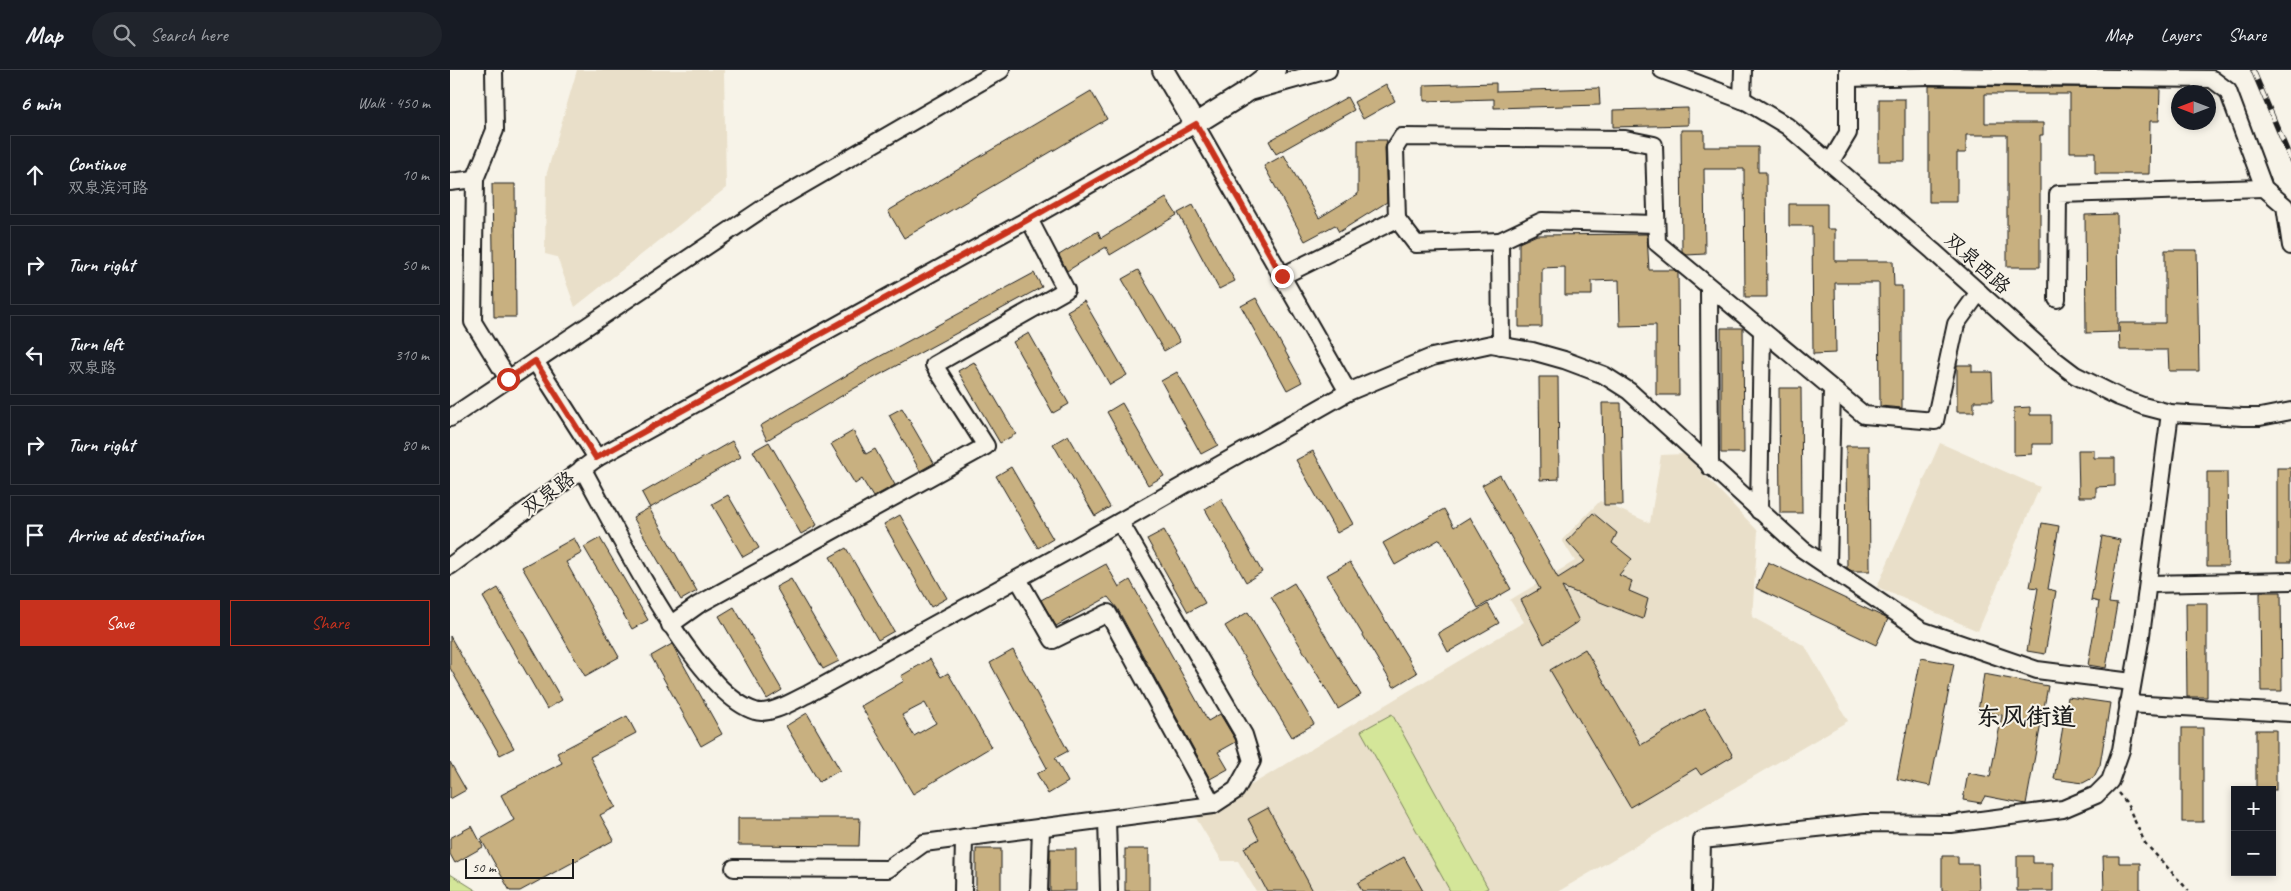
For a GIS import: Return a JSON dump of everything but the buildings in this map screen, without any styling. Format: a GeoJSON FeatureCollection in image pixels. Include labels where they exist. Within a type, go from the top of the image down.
{"type":"FeatureCollection","features":[{"type":"Feature","properties":{"kind":"main road"},"geometry":{"type":"LineString","coordinates":[[1164,70],[1196,124]]}},
{"type":"Feature","properties":{"kind":"main road","name":"双泉路"},"geometry":{"type":"LineString","coordinates":[[1196,124],[1245,93],[1275,70]]}},
{"type":"Feature","properties":{"kind":"street"},"geometry":{"type":"LineString","coordinates":[[494,70],[495,130],[475,179],[473,322],[508,379]]}},
{"type":"Feature","properties":{"kind":"street"},"geometry":{"type":"LineString","coordinates":[[450,418],[768,205],[1001,70]]}},
{"type":"Feature","properties":{"kind":"street"},"geometry":{"type":"LineString","coordinates":[[1245,93],[1328,70]]}},
{"type":"Feature","properties":{"kind":"street","name":"双泉西路"},"geometry":{"type":"LineString","coordinates":[[1662,70],[1742,100],[1787,126],[2050,356],[2075,375],[2119,397],[2170,413],[2243,417],[2291,411]]}},
{"type":"Feature","properties":{"kind":"street"},"geometry":{"type":"LineString","coordinates":[[1742,100],[1743,70]]}},
{"type":"Feature","properties":{"kind":"street"},"geometry":{"type":"LineString","coordinates":[[1830,163],[1848,133],[1848,74],[2026,73],[2212,80],[2228,91],[2264,188],[2285,206],[2291,246]]}},
{"type":"Feature","properties":{"kind":"street"},"geometry":{"type":"LineString","coordinates":[[1196,124],[1348,392]]}},
{"type":"Feature","properties":{"kind":"street","name":"双泉路"},"geometry":{"type":"LineString","coordinates":[[450,566],[596,458],[1029,219],[1196,124]]}},
{"type":"Feature","properties":{"kind":"street"},"geometry":{"type":"LineString","coordinates":[[1656,224],[1542,221],[1500,241],[1416,244],[1397,219],[1395,148],[1402,137],[1625,139],[1654,145],[1657,243],[1864,416],[1935,421],[1956,324],[1979,292]]}},
{"type":"Feature","properties":{"kind":"street"},"geometry":{"type":"LineString","coordinates":[[450,182],[475,179]]}},
{"type":"Feature","properties":{"kind":"street"},"geometry":{"type":"LineString","coordinates":[[2057,299],[2058,194],[2264,188]]}},
{"type":"Feature","properties":{"kind":"street"},"geometry":{"type":"LineString","coordinates":[[670,625],[698,605],[986,446],[934,365],[1066,290],[1029,219]]}},
{"type":"Feature","properties":{"kind":"street"},"geometry":{"type":"LineString","coordinates":[[1282,276],[1397,219]]}},
{"type":"Feature","properties":{"kind":"street"},"geometry":{"type":"LineString","coordinates":[[1500,241],[1501,346]]}},
{"type":"Feature","properties":{"kind":"street"},"geometry":{"type":"LineString","coordinates":[[1709,287],[1710,466]]}},
{"type":"Feature","properties":{"kind":"street"},"geometry":{"type":"LineString","coordinates":[[1760,511],[1762,330]]}},
{"type":"Feature","properties":{"kind":"street"},"geometry":{"type":"LineString","coordinates":[[582,468],[670,625],[719,688],[739,704],[757,712],[780,708],[808,694],[1120,522],[1348,392],[1432,357],[1491,344],[1532,351],[1564,360],[1604,375],[1629,392],[1802,549],[1921,630],[2038,670],[2088,678],[2132,682]]}},
{"type":"Feature","properties":{"kind":"street"},"geometry":{"type":"LineString","coordinates":[[535,361],[596,458]]}},
{"type":"Feature","properties":{"kind":"street"},"geometry":{"type":"LineString","coordinates":[[1828,566],[1832,389]]}},
{"type":"Feature","properties":{"kind":"street"},"geometry":{"type":"LineString","coordinates":[[1702,891],[1702,840],[1865,823],[1951,824],[2017,817],[2063,809],[2096,795],[2108,783],[2121,750],[2148,584],[2170,413]]}},
{"type":"Feature","properties":{"kind":"street"},"geometry":{"type":"LineString","coordinates":[[734,868],[888,869],[924,843],[1213,805],[1236,790],[1252,761],[1244,735],[1120,522]]}},
{"type":"Feature","properties":{"kind":"street"},"geometry":{"type":"LineString","coordinates":[[1018,579],[1053,640],[1108,613],[1213,805]]}},
{"type":"Feature","properties":{"kind":"street"},"geometry":{"type":"LineString","coordinates":[[2148,584],[2291,581]]}},
{"type":"Feature","properties":{"kind":"street"},"geometry":{"type":"LineString","coordinates":[[2128,704],[2291,712]]}},
{"type":"Feature","properties":{"kind":"street"},"geometry":{"type":"LineString","coordinates":[[1108,819],[1109,891]]}},
{"type":"Feature","properties":{"kind":"street"},"geometry":{"type":"LineString","coordinates":[[1039,891],[1041,827]]}},
{"type":"Feature","properties":{"kind":"street"},"geometry":{"type":"LineString","coordinates":[[963,891],[964,838]]}},
{"type":"Feature","properties":{"kind":"path"},"geometry":{"type":"LineString","coordinates":[[2108,783],[2126,802],[2145,843],[2189,891]]}},
{"type":"Feature","properties":{"kind":"shaded area"},"geometry":{"type":"Polygon","coordinates":[[[577,70],[724,70],[726,188],[575,307],[557,257],[545,254],[546,176],[577,70]]]}},
{"type":"Feature","properties":{"kind":"shaded area"},"geometry":{"type":"Polygon","coordinates":[[[1940,443],[2040,487],[1978,631],[1877,587],[1940,443]]]}},
{"type":"Feature","properties":{"kind":"shaded area"},"geometry":{"type":"Polygon","coordinates":[[[1684,454],[1758,531],[1752,617],[1805,646],[1848,721],[1559,891],[1256,891],[1238,861],[1222,861],[1196,818],[1524,622],[1510,600],[1575,561],[1562,540],[1600,501],[1650,523],[1661,455],[1684,454]]]}},
{"type":"Feature","properties":{"kind":"green space"},"geometry":{"type":"Polygon","coordinates":[[[1392,714],[1488,888],[1482,891],[1450,891],[1361,731],[1392,714]]]}},
{"type":"Feature","properties":{"kind":"green space"},"geometry":{"type":"Polygon","coordinates":[[[450,874],[477,891],[450,891],[450,874]]]}},
{"type":"Feature","properties":{"kind":"railway"},"geometry":{"type":"LineString","coordinates":[[2253,70],[2291,160]]}},
{"type":"Feature","properties":{"kind":"district","name":"东风街道"},"geometry":{"type":"Point","coordinates":[2026,716]}},
{"type":"Feature","properties":{"kind":"route"},"geometry":{"type":"LineString","coordinates":[[508,379],[535,361],[596,458],[1029,219],[1196,124],[1282,276]]}}]}
